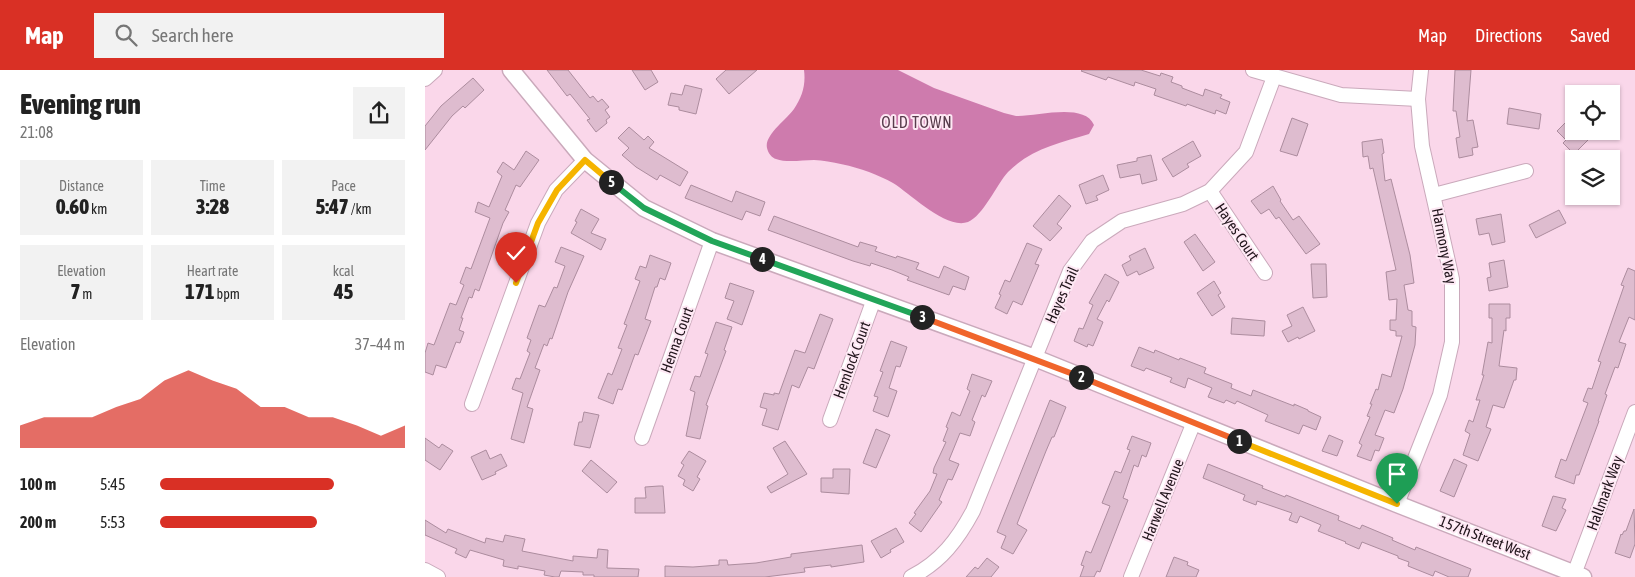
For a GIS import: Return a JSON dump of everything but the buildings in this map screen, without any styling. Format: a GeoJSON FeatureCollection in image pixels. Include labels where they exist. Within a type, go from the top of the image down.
{"type":"FeatureCollection","features":[{"type":"Feature","properties":{"kind":"street"},"geometry":{"type":"LineString","coordinates":[[425,79],[435,70]]}},
{"type":"Feature","properties":{"kind":"street","name":"157th Street West"},"geometry":{"type":"LineString","coordinates":[[511,70],[585,160],[644,208],[712,241],[1035,358],[1577,576]]}},
{"type":"Feature","properties":{"kind":"street"},"geometry":{"type":"LineString","coordinates":[[1253,70],[1341,95],[1418,99]]}},
{"type":"Feature","properties":{"kind":"street","name":"Harmony Way"},"geometry":{"type":"LineString","coordinates":[[1397,504],[1441,395],[1453,342],[1452,279],[1422,146],[1418,99],[1421,70]]}},
{"type":"Feature","properties":{"kind":"street","name":"Hayes Trail"},"geometry":{"type":"LineString","coordinates":[[911,577],[920,573],[941,557],[960,536],[973,511],[1070,271],[1092,241],[1122,221],[1183,204],[1210,191],[1246,152],[1274,77]]}},
{"type":"Feature","properties":{"kind":"street"},"geometry":{"type":"LineString","coordinates":[[472,404],[538,223],[557,190],[585,160]]}},
{"type":"Feature","properties":{"kind":"street"},"geometry":{"type":"LineString","coordinates":[[1434,194],[1526,171]]}},
{"type":"Feature","properties":{"kind":"street","name":"Hayes Court"},"geometry":{"type":"LineString","coordinates":[[1210,191],[1265,273]]}},
{"type":"Feature","properties":{"kind":"street","name":"Henna Court"},"geometry":{"type":"LineString","coordinates":[[642,438],[712,241]]}},
{"type":"Feature","properties":{"kind":"street","name":"Hemlock Court"},"geometry":{"type":"LineString","coordinates":[[830,420],[874,299]]}},
{"type":"Feature","properties":{"kind":"street","name":"Hallmark Way"},"geometry":{"type":"LineString","coordinates":[[1577,576],[1635,412]]}},
{"type":"Feature","properties":{"kind":"street","name":"Harwell Avenue"},"geometry":{"type":"LineString","coordinates":[[1131,577],[1194,422]]}},
{"type":"Feature","properties":{"kind":"street"},"geometry":{"type":"LineString","coordinates":[[425,570],[438,577]]}},
{"type":"Feature","properties":{"kind":"shaded area"},"geometry":{"type":"Polygon","coordinates":[[[804,70],[898,70],[934,88],[1004,113],[1025,116],[1070,112],[1089,118],[1094,125],[1089,134],[1036,152],[1017,164],[1004,177],[974,219],[959,223],[939,216],[893,183],[869,172],[828,161],[785,161],[772,156],[769,153],[767,143],[772,133],[791,113],[799,100],[804,86],[804,70]]]}},
{"type":"Feature","properties":{"kind":"district","name":"OLD TOWN"},"geometry":{"type":"Point","coordinates":[917,122]}},
{"type":"Feature","properties":{"kind":"route"},"geometry":{"type":"LineString","coordinates":[[516,283],[538,223],[557,190],[585,160],[644,208],[712,241],[1035,358],[1397,504]]}}]}
